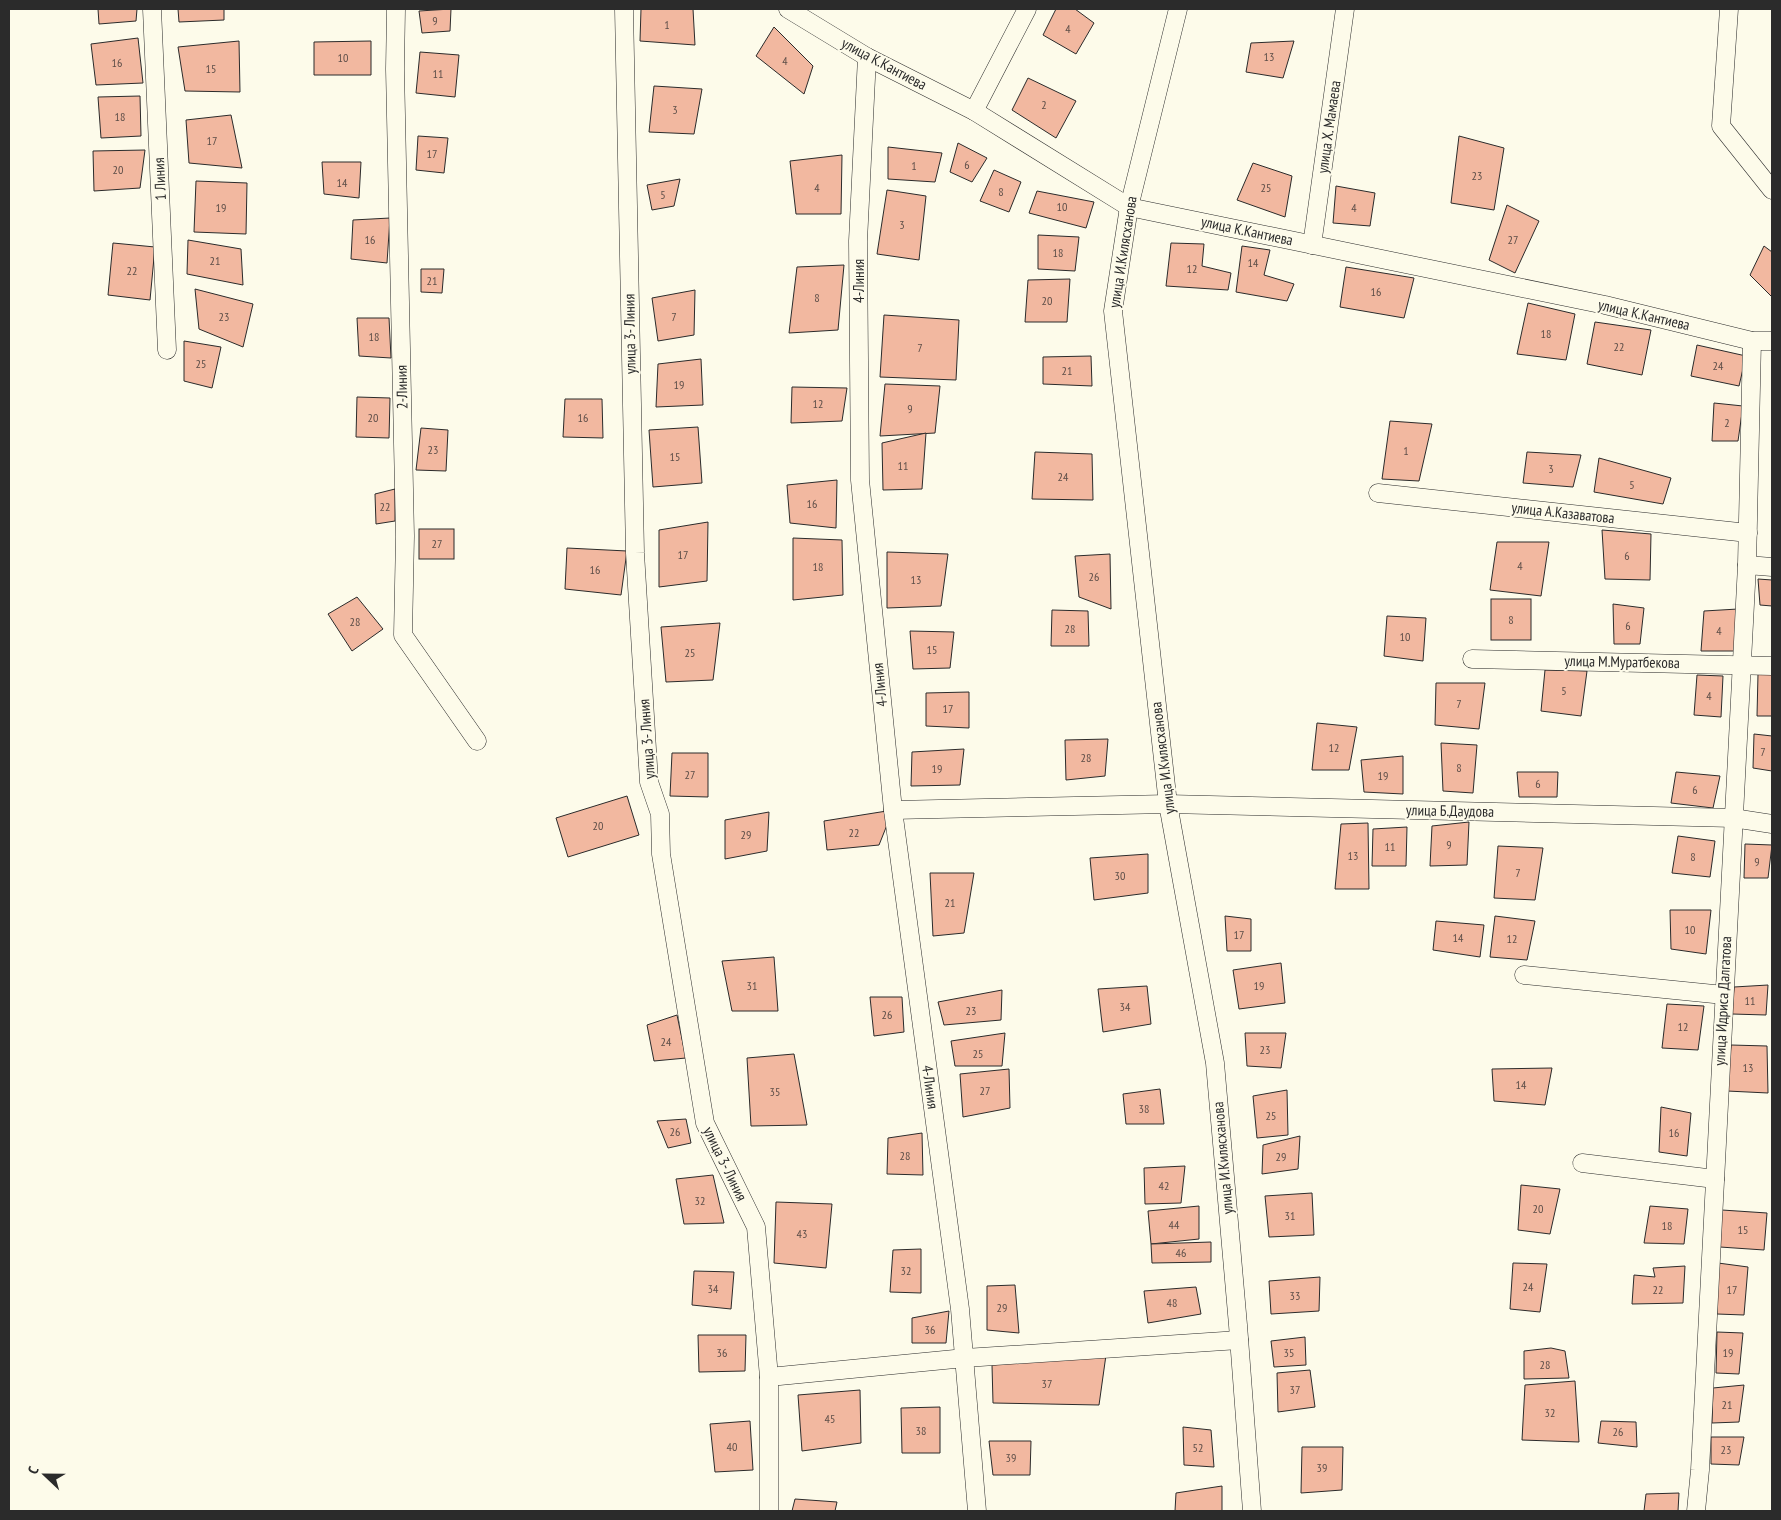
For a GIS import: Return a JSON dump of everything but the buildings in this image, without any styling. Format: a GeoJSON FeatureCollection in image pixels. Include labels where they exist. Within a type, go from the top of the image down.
{"type":"FeatureCollection","features":[{"type":"Feature","properties":{"kind":"street","name":"1 Линия"},"geometry":{"type":"LineString","coordinates":[[152,9],[167,350]]}},
{"type":"Feature","properties":{"kind":"street","name":"2-Линия"},"geometry":{"type":"LineString","coordinates":[[396,9],[395,77],[405,536],[403,635],[477,741]]}},
{"type":"Feature","properties":{"kind":"street","name":"улица 3- Линия"},"geometry":{"type":"LineString","coordinates":[[624,9],[635,553],[649,782],[660,814],[661,854],[705,1123],[756,1227],[769,1377],[769,1511]]}},
{"type":"Feature","properties":{"kind":"street"},"geometry":{"type":"LineString","coordinates":[[974,111],[1026,9]]}},
{"type":"Feature","properties":{"kind":"street","name":"улица И.Килясханова"},"geometry":{"type":"LineString","coordinates":[[1178,9],[1128,207],[1113,311],[1168,804],[1214,1063],[1252,1511]]}},
{"type":"Feature","properties":{"kind":"street","name":"улица Х. Мамаева"},"geometry":{"type":"LineString","coordinates":[[1312,244],[1346,9]]}},
{"type":"Feature","properties":{"kind":"street"},"geometry":{"type":"LineString","coordinates":[[1729,9],[1720,126],[1772,190]]}},
{"type":"Feature","properties":{"kind":"street","name":"улица К.Кантиева"},"geometry":{"type":"LineString","coordinates":[[791,10],[868,57],[974,111],[1128,207],[1605,305],[1752,340],[1772,341]]}},
{"type":"Feature","properties":{"kind":"street","name":"4-Линия"},"geometry":{"type":"LineString","coordinates":[[868,57],[858,242],[860,480],[893,810],[960,1309],[977,1511]]}},
{"type":"Feature","properties":{"kind":"street","name":"улица Идриса Далгатова"},"geometry":{"type":"LineString","coordinates":[[1696,1511],[1700,1470],[1748,533],[1752,340]]}},
{"type":"Feature","properties":{"kind":"street","name":"улица А.Казаватова"},"geometry":{"type":"LineString","coordinates":[[1378,492],[1748,533]]}},
{"type":"Feature","properties":{"kind":"street"},"geometry":{"type":"LineString","coordinates":[[1746,566],[1772,567]]}},
{"type":"Feature","properties":{"kind":"street","name":"улица М.Муратбекова"},"geometry":{"type":"LineString","coordinates":[[1472,659],[1772,666]]}},
{"type":"Feature","properties":{"kind":"street","name":"улица Б.Даудова"},"geometry":{"type":"LineString","coordinates":[[893,810],[1168,804],[1733,818],[1772,824]]}},
{"type":"Feature","properties":{"kind":"street"},"geometry":{"type":"LineString","coordinates":[[1524,974],[1724,995]]}},
{"type":"Feature","properties":{"kind":"street"},"geometry":{"type":"LineString","coordinates":[[1582,1163],[1715,1178]]}},
{"type":"Feature","properties":{"kind":"street"},"geometry":{"type":"LineString","coordinates":[[769,1377],[965,1358],[1239,1340]]}}]}
